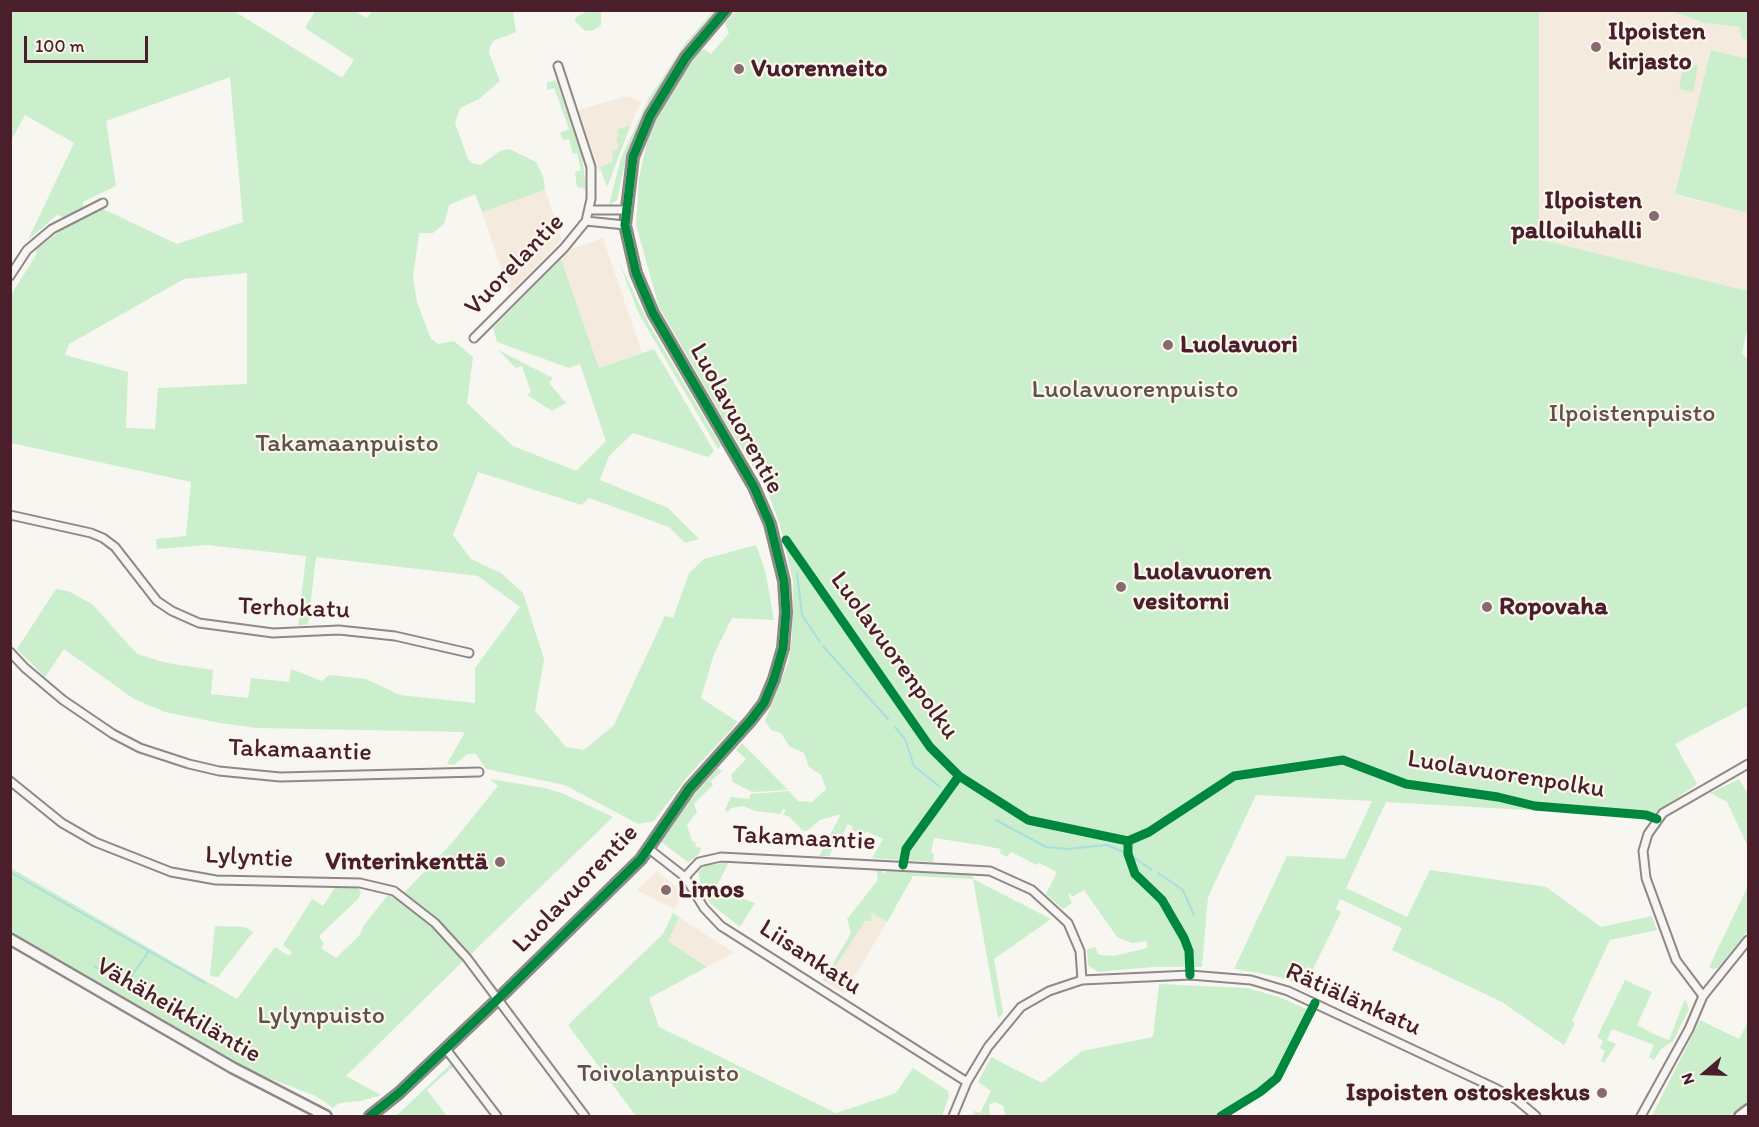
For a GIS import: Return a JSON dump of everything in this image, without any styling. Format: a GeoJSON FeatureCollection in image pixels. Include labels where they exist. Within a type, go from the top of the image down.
{"type":"FeatureCollection","features":[{"type":"Feature","properties":{"kind":"street","name":"Luolavuorentie"},"geometry":{"type":"LineString","coordinates":[[370,1116],[446,1049],[641,860],[689,789],[764,703],[774,679],[783,648],[785,594],[770,524],[754,487],[653,313],[631,256],[625,225],[633,157],[650,117],[686,57],[726,10]]}},
{"type":"Feature","properties":{"kind":"street"},"geometry":{"type":"LineString","coordinates":[[558,66],[591,167],[590,210]]}},
{"type":"Feature","properties":{"kind":"street"},"geometry":{"type":"LineString","coordinates":[[10,276],[27,250],[52,229],[103,203]]}},
{"type":"Feature","properties":{"kind":"street","name":"Vuorelantie"},"geometry":{"type":"LineString","coordinates":[[474,338],[574,238],[586,221],[590,210],[625,210]]}},
{"type":"Feature","properties":{"kind":"street","name":"Vuorelantie"},"geometry":{"type":"LineString","coordinates":[[586,221],[625,225]]}},
{"type":"Feature","properties":{"kind":"street","name":"Terhokatu"},"geometry":{"type":"LineString","coordinates":[[10,515],[103,538],[115,548],[157,601],[172,611],[199,623],[273,633],[339,630],[395,636],[469,652]]}},
{"type":"Feature","properties":{"kind":"street","name":"Takamaantie"},"geometry":{"type":"LineString","coordinates":[[10,652],[39,680],[113,734],[140,748],[189,764],[219,771],[280,777],[479,772]]}},
{"type":"Feature","properties":{"kind":"street"},"geometry":{"type":"LineString","coordinates":[[1703,996],[1680,968],[1672,951],[1646,878],[1643,851],[1648,834],[1663,813],[1673,805],[1749,764]]}},
{"type":"Feature","properties":{"kind":"street","name":"Lylyntie"},"geometry":{"type":"LineString","coordinates":[[10,781],[54,817],[94,842],[171,872],[216,880],[360,883],[394,891],[435,923],[461,950],[585,1116]]}},
{"type":"Feature","properties":{"kind":"street","name":"Liisankatu"},"geometry":{"type":"LineString","coordinates":[[649,849],[686,877],[704,908],[721,926],[967,1082]]}},
{"type":"Feature","properties":{"kind":"street","name":"Takamaantie"},"geometry":{"type":"LineString","coordinates":[[686,877],[699,862],[721,856],[990,871],[1023,885],[1063,917],[1077,940],[1082,980]]}},
{"type":"Feature","properties":{"kind":"street","name":"Vähäheikkiläntie"},"geometry":{"type":"LineString","coordinates":[[10,939],[233,1068],[326,1116]]}},
{"type":"Feature","properties":{"kind":"street"},"geometry":{"type":"LineString","coordinates":[[1641,1116],[1689,1029],[1703,996],[1749,940]]}},
{"type":"Feature","properties":{"kind":"street","name":"Rätiälänkatu"},"geometry":{"type":"LineString","coordinates":[[952,1116],[967,1082],[998,1032],[1022,1007],[1049,991],[1082,980],[1205,975],[1268,984],[1315,1003],[1497,1089],[1517,1100],[1536,1116]]}},
{"type":"Feature","properties":{"kind":"street"},"geometry":{"type":"LineString","coordinates":[[446,1049],[497,1116]]}},
{"type":"Feature","properties":{"kind":"street"},"geometry":{"type":"LineString","coordinates":[[1740,1116],[1749,1110]]}},
{"type":"Feature","properties":{"kind":"shaded area"},"geometry":{"type":"Polygon","coordinates":[[[1539,11],[1683,11],[1748,27],[1748,59],[1712,50],[1675,195],[1748,213],[1748,291],[1539,239],[1539,11]]]}},
{"type":"Feature","properties":{"kind":"shaded area"},"geometry":{"type":"Polygon","coordinates":[[[628,96],[641,102],[613,166],[599,171],[579,112],[581,109],[628,96]]]}},
{"type":"Feature","properties":{"kind":"shaded area"},"geometry":{"type":"Polygon","coordinates":[[[545,190],[562,240],[510,293],[482,212],[545,190]]]}},
{"type":"Feature","properties":{"kind":"shaded area"},"geometry":{"type":"Polygon","coordinates":[[[603,238],[642,353],[599,368],[561,259],[571,249],[603,238]]]}},
{"type":"Feature","properties":{"kind":"shaded area"},"geometry":{"type":"Polygon","coordinates":[[[657,871],[683,892],[675,909],[637,890],[657,871]]]}},
{"type":"Feature","properties":{"kind":"shaded area"},"geometry":{"type":"Polygon","coordinates":[[[865,909],[887,922],[844,994],[823,981],[865,909]]]}},
{"type":"Feature","properties":{"kind":"shaded area"},"geometry":{"type":"Polygon","coordinates":[[[679,917],[734,953],[707,967],[668,941],[679,917]]]}},
{"type":"Feature","properties":{"kind":"green space"},"geometry":{"type":"Polygon","coordinates":[[[590,10],[601,11],[601,25],[594,30],[585,31],[575,21],[576,17],[590,10]]]}},
{"type":"Feature","properties":{"kind":"green space"},"geometry":{"type":"Polygon","coordinates":[[[714,10],[719,11],[675,63],[652,101],[627,153],[617,200],[609,205],[621,158],[648,100],[684,45],[714,10]]]}},
{"type":"Feature","properties":{"kind":"green space","name":"Takamaanpuisto"},"geometry":{"type":"Polygon","coordinates":[[[11,11],[234,11],[342,78],[354,60],[305,28],[315,11],[354,11],[367,18],[372,11],[516,11],[513,13],[516,32],[493,41],[490,47],[489,53],[500,81],[479,99],[460,108],[455,123],[468,159],[472,163],[481,165],[500,151],[509,149],[536,162],[543,176],[545,190],[482,212],[475,194],[449,205],[444,224],[433,233],[419,233],[413,278],[417,302],[431,339],[438,344],[454,341],[473,357],[467,403],[513,446],[576,471],[606,441],[580,364],[569,368],[497,342],[493,328],[561,259],[599,368],[654,349],[714,451],[708,457],[633,433],[609,456],[600,480],[668,508],[699,539],[685,543],[669,527],[589,498],[582,505],[478,472],[453,535],[471,559],[501,573],[523,593],[544,659],[535,711],[566,747],[584,750],[614,725],[665,616],[673,618],[689,573],[704,559],[756,545],[765,570],[774,620],[732,618],[714,654],[701,698],[738,722],[688,776],[654,821],[638,824],[565,785],[486,769],[476,754],[467,754],[454,765],[447,764],[465,732],[257,728],[220,723],[165,712],[134,699],[64,649],[45,677],[17,649],[56,589],[68,591],[92,604],[137,654],[167,663],[213,670],[211,694],[248,698],[251,678],[289,682],[291,669],[322,681],[329,675],[366,679],[400,695],[475,703],[475,668],[520,607],[478,576],[316,557],[308,624],[298,626],[306,556],[207,545],[157,549],[156,539],[186,536],[191,482],[11,443],[11,295],[36,255],[36,249],[75,220],[103,209],[177,244],[243,222],[230,77],[106,121],[116,186],[83,202],[84,209],[66,218],[57,215],[28,240],[74,143],[25,115],[11,141],[11,11]],[[247,273],[184,279],[69,344],[65,355],[128,372],[126,428],[155,429],[158,388],[247,384],[247,273]]]}},
{"type":"Feature","properties":{"kind":"green space","name":"Luolavuorenpuisto"},"geometry":{"type":"Polygon","coordinates":[[[736,11],[1539,11],[1539,239],[1748,291],[1748,326],[1742,353],[1748,360],[1748,706],[1675,744],[1697,784],[1650,817],[1386,802],[1346,888],[1407,917],[1430,870],[1546,887],[1601,927],[1652,916],[1657,930],[1610,940],[1572,1021],[1575,1023],[1564,1045],[1502,1002],[1392,950],[1402,928],[1340,899],[1336,909],[1341,912],[1313,969],[1308,967],[1300,984],[1275,976],[1234,969],[1287,856],[1345,859],[1372,801],[1256,795],[1208,897],[1202,967],[1153,967],[1098,972],[1088,965],[1087,950],[1095,947],[1099,955],[1114,956],[1147,948],[1147,941],[1132,943],[1117,937],[1084,890],[1072,897],[1070,893],[1068,895],[1072,903],[1063,909],[1046,894],[1057,872],[1039,863],[1037,865],[1011,852],[1007,857],[1000,853],[1001,849],[934,838],[931,852],[934,854],[933,862],[872,858],[883,839],[866,831],[859,844],[860,834],[852,830],[853,827],[848,824],[842,835],[837,833],[830,856],[819,856],[841,814],[820,820],[807,831],[803,831],[789,816],[783,815],[786,810],[783,809],[781,814],[755,811],[743,806],[731,808],[728,812],[725,810],[731,797],[749,799],[751,794],[789,791],[798,801],[812,802],[826,789],[821,775],[809,767],[804,753],[789,746],[781,733],[771,730],[765,721],[788,663],[792,637],[793,582],[780,525],[763,479],[723,418],[659,307],[636,225],[639,178],[650,130],[690,62],[699,51],[704,49],[711,54],[729,33],[725,23],[736,11]]]}},
{"type":"Feature","properties":{"kind":"green space"},"geometry":{"type":"Polygon","coordinates":[[[1671,11],[1748,11],[1748,40],[1742,38],[1740,27],[1705,23],[1671,11]]]}},
{"type":"Feature","properties":{"kind":"green space"},"geometry":{"type":"Polygon","coordinates":[[[1711,50],[1748,59],[1748,213],[1675,194],[1711,50]]]}},
{"type":"Feature","properties":{"kind":"green space"},"geometry":{"type":"Polygon","coordinates":[[[1684,63],[1698,66],[1693,92],[1679,89],[1684,63]]]}},
{"type":"Feature","properties":{"kind":"green space"},"geometry":{"type":"Polygon","coordinates":[[[556,80],[582,155],[586,189],[577,187],[575,172],[581,170],[577,153],[573,154],[569,139],[563,140],[560,133],[569,129],[554,88],[547,90],[547,83],[556,80]]]}},
{"type":"Feature","properties":{"kind":"green space"},"geometry":{"type":"Polygon","coordinates":[[[630,127],[607,187],[600,167],[613,162],[612,151],[619,148],[616,138],[619,136],[617,130],[630,127]]]}},
{"type":"Feature","properties":{"kind":"green space"},"geometry":{"type":"Polygon","coordinates":[[[618,260],[649,324],[721,446],[718,449],[639,314],[618,260]]]}},
{"type":"Feature","properties":{"kind":"green space"},"geometry":{"type":"Polygon","coordinates":[[[498,350],[553,378],[549,383],[566,403],[552,411],[527,395],[531,392],[522,366],[516,368],[498,350]]]}},
{"type":"Feature","properties":{"kind":"green space"},"geometry":{"type":"Polygon","coordinates":[[[742,743],[788,790],[752,792],[733,782],[731,775],[746,759],[736,750],[742,743]]]}},
{"type":"Feature","properties":{"kind":"green space"},"geometry":{"type":"Polygon","coordinates":[[[718,768],[722,771],[711,781],[713,785],[694,804],[697,812],[687,825],[692,841],[695,842],[696,847],[701,848],[699,854],[688,862],[661,842],[683,807],[718,768]]]}},
{"type":"Feature","properties":{"kind":"green space"},"geometry":{"type":"Polygon","coordinates":[[[490,779],[545,788],[564,794],[613,817],[470,955],[427,911],[403,894],[451,844],[498,786],[490,779]]]}},
{"type":"Feature","properties":{"kind":"green space"},"geometry":{"type":"Polygon","coordinates":[[[1739,779],[1748,794],[1748,847],[1727,802],[1710,793],[1739,779]]]}},
{"type":"Feature","properties":{"kind":"green space"},"geometry":{"type":"Polygon","coordinates":[[[729,862],[715,889],[755,903],[740,927],[711,904],[702,888],[698,872],[704,866],[729,862]]]}},
{"type":"Feature","properties":{"kind":"green space"},"geometry":{"type":"Polygon","coordinates":[[[865,867],[882,868],[883,874],[890,868],[972,873],[973,879],[913,876],[887,922],[872,913],[871,921],[865,921],[825,982],[823,981],[851,933],[847,919],[878,880],[877,872],[865,867]]]}},
{"type":"Feature","properties":{"kind":"green space","name":"Lylynpuisto"},"geometry":{"type":"Polygon","coordinates":[[[11,868],[237,999],[275,947],[289,956],[292,952],[283,945],[312,899],[323,906],[336,886],[356,887],[361,892],[358,899],[319,936],[324,944],[321,948],[336,958],[359,936],[364,925],[388,895],[410,906],[431,924],[463,961],[346,1076],[381,1095],[361,1101],[339,1103],[333,1108],[316,1096],[255,1073],[11,933],[11,868]]]}},
{"type":"Feature","properties":{"kind":"green space"},"geometry":{"type":"Polygon","coordinates":[[[973,879],[1051,919],[994,959],[1003,1012],[998,1018],[973,879]]]}},
{"type":"Feature","properties":{"kind":"green space"},"geometry":{"type":"Polygon","coordinates":[[[1748,886],[1748,931],[1718,968],[1712,969],[1709,967],[1748,886]]]}},
{"type":"Feature","properties":{"kind":"green space","name":"Toivolanpuisto"},"geometry":{"type":"Polygon","coordinates":[[[673,913],[679,917],[668,941],[707,967],[649,998],[659,1027],[836,1113],[896,1093],[913,1068],[948,1091],[949,1096],[942,1116],[636,1116],[568,1025],[663,934],[673,913]]]}},
{"type":"Feature","properties":{"kind":"green space"},"geometry":{"type":"Polygon","coordinates":[[[215,926],[245,927],[253,932],[218,977],[210,976],[215,926]]]}},
{"type":"Feature","properties":{"kind":"green space"},"geometry":{"type":"Polygon","coordinates":[[[1625,980],[1652,992],[1637,1025],[1658,1036],[1669,1040],[1686,1000],[1689,1009],[1673,1041],[1660,1050],[1654,1060],[1649,1057],[1654,1045],[1612,1029],[1607,1040],[1616,1044],[1604,1063],[1601,1061],[1605,1051],[1600,1048],[1603,1041],[1597,1037],[1625,980]]]}},
{"type":"Feature","properties":{"kind":"green space"},"geometry":{"type":"Polygon","coordinates":[[[1159,984],[1247,988],[1279,997],[1313,1012],[1285,1070],[1275,1084],[1227,1116],[1006,1116],[1003,1106],[995,1102],[989,1105],[990,1116],[973,1116],[974,1111],[980,1113],[991,1091],[978,1082],[991,1057],[1042,1083],[1082,1051],[1153,1037],[1159,984]]]}},
{"type":"Feature","properties":{"kind":"green space"},"geometry":{"type":"Polygon","coordinates":[[[1700,1020],[1739,1039],[1748,1022],[1748,1103],[1729,1116],[1652,1116],[1700,1020]]]}},
{"type":"Feature","properties":{"kind":"green space"},"geometry":{"type":"Polygon","coordinates":[[[451,1064],[455,1065],[427,1090],[447,1116],[396,1116],[451,1064]]]}},
{"type":"Feature","properties":{"kind":"waterway"},"geometry":{"type":"LineString","coordinates":[[797,574],[802,615],[820,642]]}},
{"type":"Feature","properties":{"kind":"waterway"},"geometry":{"type":"LineString","coordinates":[[823,646],[888,719]]}},
{"type":"Feature","properties":{"kind":"waterway"},"geometry":{"type":"LineString","coordinates":[[895,727],[905,739],[914,766],[940,787]]}},
{"type":"Feature","properties":{"kind":"waterway"},"geometry":{"type":"LineString","coordinates":[[996,820],[1046,847],[1067,849],[1107,845],[1126,853]]}},
{"type":"Feature","properties":{"kind":"waterway"},"geometry":{"type":"LineString","coordinates":[[1133,857],[1152,870]]}},
{"type":"Feature","properties":{"kind":"waterway"},"geometry":{"type":"LineString","coordinates":[[10,872],[205,983]]}},
{"type":"Feature","properties":{"kind":"waterway"},"geometry":{"type":"LineString","coordinates":[[1158,873],[1183,890],[1194,915]]}},
{"type":"Feature","properties":{"kind":"waterway"},"geometry":{"type":"LineString","coordinates":[[130,988],[131,977],[149,951]]}},
{"type":"Feature","properties":{"kind":"waterway"},"geometry":{"type":"LineString","coordinates":[[94,966],[152,1001]]}},
{"type":"Feature","properties":{"kind":"cycle path"},"geometry":{"type":"LineString","coordinates":[[370,1116],[399,1093],[641,859],[689,789],[764,703],[774,679],[783,648],[786,612],[784,581],[770,524],[754,487],[653,313],[636,273],[625,225],[633,157],[650,116],[686,57],[726,10]]}},
{"type":"Feature","properties":{"kind":"cycle path","name":"Luolavuorenpolku"},"geometry":{"type":"LineString","coordinates":[[786,540],[930,747],[959,776],[1028,820],[1128,841],[1149,832],[1234,776],[1343,760],[1406,784],[1498,797],[1535,806],[1646,815],[1657,819]]}},
{"type":"Feature","properties":{"kind":"cycle path"},"geometry":{"type":"LineString","coordinates":[[903,865],[906,849],[959,776]]}},
{"type":"Feature","properties":{"kind":"cycle path"},"geometry":{"type":"LineString","coordinates":[[1128,841],[1128,854],[1135,874],[1162,900],[1184,938],[1189,951],[1190,975]]}},
{"type":"Feature","properties":{"kind":"cycle path"},"geometry":{"type":"LineString","coordinates":[[1221,1116],[1260,1092],[1277,1078],[1315,1003]]}},
{"type":"Feature","properties":{"kind":"place","name":"Ilpoisten kirjasto"},"geometry":{"type":"Point","coordinates":[1596,47]}},
{"type":"Feature","properties":{"kind":"place","name":"Vuorenneito"},"geometry":{"type":"Point","coordinates":[739,69]}},
{"type":"Feature","properties":{"kind":"place","name":"Ilpoisten palloiluhalli"},"geometry":{"type":"Point","coordinates":[1654,216]}},
{"type":"Feature","properties":{"kind":"place","name":"Luolavuori"},"geometry":{"type":"Point","coordinates":[1168,345]}},
{"type":"Feature","properties":{"kind":"place","name":"Luolavuoren vesitorni"},"geometry":{"type":"Point","coordinates":[1121,587]}},
{"type":"Feature","properties":{"kind":"place","name":"Ropovaha"},"geometry":{"type":"Point","coordinates":[1487,607]}},
{"type":"Feature","properties":{"kind":"place","name":"Vinterinkenttä"},"geometry":{"type":"Point","coordinates":[500,862]}},
{"type":"Feature","properties":{"kind":"place","name":"Limos"},"geometry":{"type":"Point","coordinates":[666,890]}},
{"type":"Feature","properties":{"kind":"place","name":"Ispoisten ostoskeskus"},"geometry":{"type":"Point","coordinates":[1602,1093]}},
{"type":"Feature","properties":{"kind":"park label","name":"Ilpoistenpuisto"},"geometry":{"type":"Point","coordinates":[1632,414]}}]}
